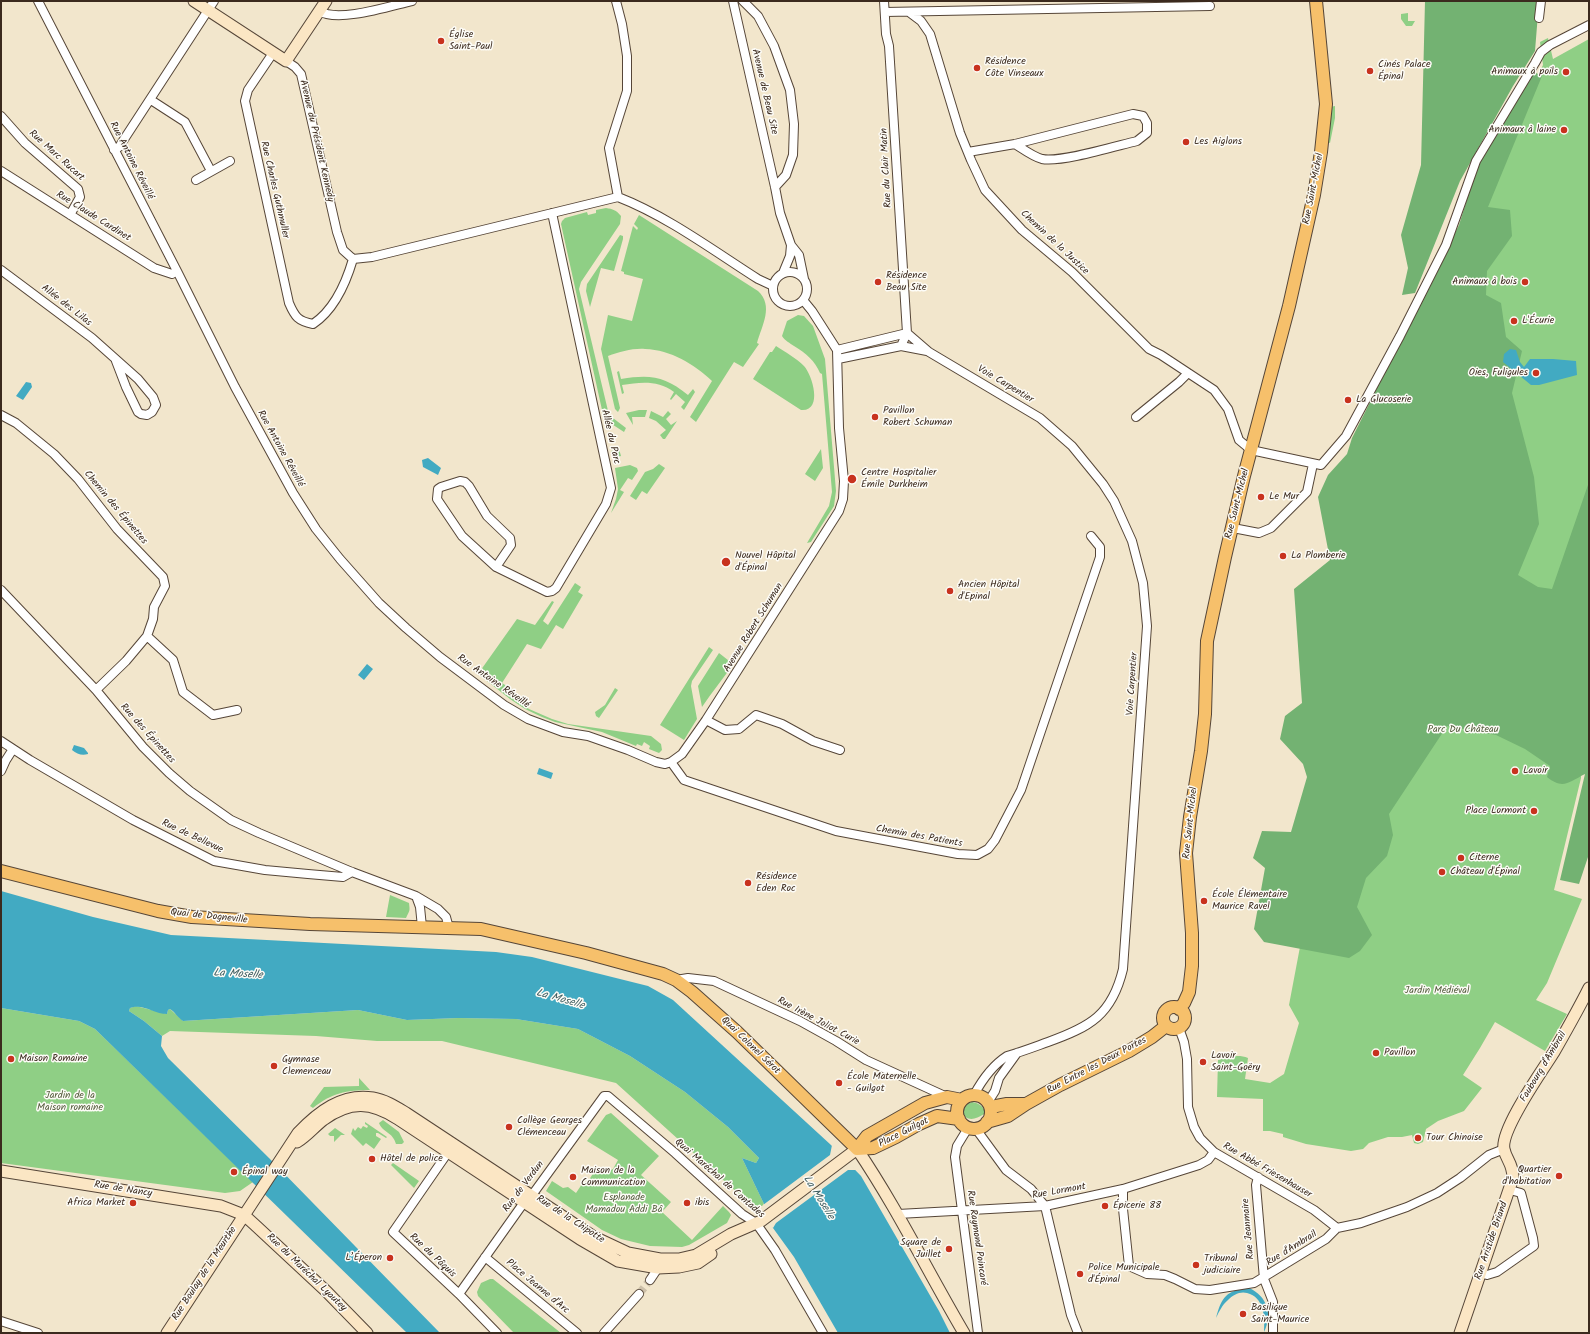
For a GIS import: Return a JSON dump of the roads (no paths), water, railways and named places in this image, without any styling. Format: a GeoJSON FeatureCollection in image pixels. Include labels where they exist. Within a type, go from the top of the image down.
{"type":"FeatureCollection","features":[{"type":"Feature","properties":{"kind":"main road","name":"Avenue du Président Kennedy"},"geometry":{"type":"LineString","coordinates":[[194,1],[212,5],[273,53],[286,61]]}},
{"type":"Feature","properties":{"kind":"main road"},"geometry":{"type":"LineString","coordinates":[[286,61],[326,1]]}},
{"type":"Feature","properties":{"kind":"main road","name":"Rue Saint-Michel"},"geometry":{"type":"LineString","coordinates":[[1179,1009],[1184,1003],[1189,992],[1192,966],[1192,933],[1186,853],[1205,714],[1207,641],[1225,557],[1251,450],[1289,306],[1308,222],[1321,152],[1326,104],[1316,1]]}},
{"type":"Feature","properties":{"kind":"main road","name":"Quai de Dogneville"},"geometry":{"type":"LineString","coordinates":[[1,871],[158,911],[192,917],[296,923],[422,927]]}},
{"type":"Feature","properties":{"kind":"main road","name":"Quai Colonel Sérot"},"geometry":{"type":"LineString","coordinates":[[422,927],[481,929],[518,936],[648,969],[676,980],[688,988],[737,1032],[857,1149],[898,1214],[964,1333]]}},
{"type":"Feature","properties":{"kind":"main road","name":"Faubourg d'Ambrail"},"geometry":{"type":"LineString","coordinates":[[1504,1149],[1507,1133],[1512,1120],[1564,1034],[1589,988]]}},
{"type":"Feature","properties":{"kind":"main road"},"geometry":{"type":"LineString","coordinates":[[1172,1008],[1179,1009],[1184,1014],[1185,1018],[1182,1026],[1179,1028],[1170,1028],[1166,1026],[1163,1016],[1165,1012],[1172,1008]]}},
{"type":"Feature","properties":{"kind":"main road","name":"Rue Entre les Deux Portes"},"geometry":{"type":"LineString","coordinates":[[987,1122],[1008,1116],[1026,1104],[1129,1051],[1152,1037],[1166,1026]]}},
{"type":"Feature","properties":{"kind":"main road"},"geometry":{"type":"LineString","coordinates":[[974,1095],[980,1096],[989,1104],[991,1115],[984,1126],[975,1131],[964,1126],[959,1119],[957,1109],[962,1100],[966,1097],[974,1095]]}},
{"type":"Feature","properties":{"kind":"main road"},"geometry":{"type":"LineString","coordinates":[[947,1097],[962,1100]]}},
{"type":"Feature","properties":{"kind":"main road","name":"Place Guilgot"},"geometry":{"type":"LineString","coordinates":[[857,1149],[867,1136],[925,1103],[947,1097]]}},
{"type":"Feature","properties":{"kind":"main road","name":"Rue Entre les Deux Portes"},"geometry":{"type":"LineString","coordinates":[[989,1104],[1026,1104]]}},
{"type":"Feature","properties":{"kind":"main road","name":"Rue de la Chipotte"},"geometry":{"type":"LineString","coordinates":[[244,1215],[279,1161],[290,1147],[324,1120],[344,1108],[357,1105],[372,1106],[385,1111],[451,1148],[528,1198],[580,1240],[618,1261],[684,1267],[698,1263],[761,1220],[857,1149]]}},
{"type":"Feature","properties":{"kind":"main road","name":"Place Guilgot"},"geometry":{"type":"LineString","coordinates":[[857,1149],[873,1148],[937,1116],[959,1119]]}},
{"type":"Feature","properties":{"kind":"main road","name":"Rue Aristide Briand"},"geometry":{"type":"LineString","coordinates":[[1460,1333],[1513,1178],[1513,1171],[1504,1149]]}},
{"type":"Feature","properties":{"kind":"main road","name":"Rue de Nancy"},"geometry":{"type":"LineString","coordinates":[[1,1171],[221,1206],[244,1215]]}},
{"type":"Feature","properties":{"kind":"main road","name":"Rue Boulay de la Meurthe"},"geometry":{"type":"LineString","coordinates":[[167,1333],[244,1215]]}},
{"type":"Feature","properties":{"kind":"main road","name":"Rue du Maréchal Lyautey"},"geometry":{"type":"LineString","coordinates":[[244,1215],[326,1291],[367,1333]]}},
{"type":"Feature","properties":{"kind":"street","name":"Rue Antoine Réveillé"},"geometry":{"type":"LineString","coordinates":[[38,1],[235,387],[294,493],[316,529],[340,559],[379,603],[440,657],[481,689],[528,719],[563,732],[588,736],[628,750],[656,762],[665,764],[671,762]]}},
{"type":"Feature","properties":{"kind":"street"},"geometry":{"type":"LineString","coordinates":[[320,11],[326,15],[341,16],[389,4],[412,1]]}},
{"type":"Feature","properties":{"kind":"street"},"geometry":{"type":"LineString","coordinates":[[616,1],[622,24],[627,56],[627,91],[608,148],[618,197]]}},
{"type":"Feature","properties":{"kind":"street","name":"Avenue de Beau Site"},"geometry":{"type":"LineString","coordinates":[[734,1],[780,213],[791,245],[799,255],[804,279]]}},
{"type":"Feature","properties":{"kind":"street","name":"Avenue de Beau Site"},"geometry":{"type":"LineString","coordinates":[[742,1],[758,16],[780,61],[790,90],[794,124],[793,155],[786,176],[775,187]]}},
{"type":"Feature","properties":{"kind":"street","name":"Rue du Clair Matin"},"geometry":{"type":"LineString","coordinates":[[884,1],[886,34],[889,46],[906,333]]}},
{"type":"Feature","properties":{"kind":"street"},"geometry":{"type":"LineString","coordinates":[[1539,18],[1541,1]]}},
{"type":"Feature","properties":{"kind":"street"},"geometry":{"type":"LineString","coordinates":[[114,150],[119,147],[212,5]]}},
{"type":"Feature","properties":{"kind":"street"},"geometry":{"type":"LineString","coordinates":[[885,12],[1210,6]]}},
{"type":"Feature","properties":{"kind":"street","name":"Chemin de la Justice"},"geometry":{"type":"LineString","coordinates":[[909,12],[921,21],[930,34],[960,133],[986,190],[1022,230],[1072,272],[1149,349],[1161,355],[1214,390],[1228,409],[1239,440],[1251,450]]}},
{"type":"Feature","properties":{"kind":"street"},"geometry":{"type":"LineString","coordinates":[[1251,450],[1321,465],[1346,436],[1400,336],[1446,245],[1476,161],[1541,52],[1555,42],[1589,25]]}},
{"type":"Feature","properties":{"kind":"street","name":"Rue Charles Guthmuller"},"geometry":{"type":"LineString","coordinates":[[273,53],[248,90],[245,101],[289,303],[295,316],[304,322],[313,324],[323,318],[344,285],[353,259]]}},
{"type":"Feature","properties":{"kind":"street","name":"Avenue du Président Kennedy"},"geometry":{"type":"LineString","coordinates":[[286,61],[301,74],[337,232],[343,250],[353,259]]}},
{"type":"Feature","properties":{"kind":"street"},"geometry":{"type":"LineString","coordinates":[[150,100],[185,122],[211,171]]}},
{"type":"Feature","properties":{"kind":"street"},"geometry":{"type":"LineString","coordinates":[[968,152],[1015,144],[1133,114],[1143,116],[1147,123],[1147,133],[1137,141],[1057,160],[1042,159],[1030,154],[1015,144]]}},
{"type":"Feature","properties":{"kind":"street","name":"Rue Marc Rucart"},"geometry":{"type":"LineString","coordinates":[[1,116],[25,143],[78,189],[80,197],[70,215]]}},
{"type":"Feature","properties":{"kind":"street"},"geometry":{"type":"LineString","coordinates":[[196,180],[230,161]]}},
{"type":"Feature","properties":{"kind":"street","name":"Rue Claude Cardinet"},"geometry":{"type":"LineString","coordinates":[[1,171],[154,268],[172,274],[177,271]]}},
{"type":"Feature","properties":{"kind":"street"},"geometry":{"type":"LineString","coordinates":[[353,259],[372,257],[618,197],[664,220],[758,279],[773,286]]}},
{"type":"Feature","properties":{"kind":"street","name":"Allée du Parc"},"geometry":{"type":"LineString","coordinates":[[496,567],[511,545],[512,541],[510,538],[487,516],[470,486],[465,482],[460,481],[438,489],[437,499],[462,536],[496,567],[547,592],[556,588],[606,504],[611,488],[565,280],[552,213]]}},
{"type":"Feature","properties":{"kind":"street"},"geometry":{"type":"LineString","coordinates":[[783,273],[790,256],[791,245]]}},
{"type":"Feature","properties":{"kind":"street","name":"Allée des Lilas"},"geometry":{"type":"LineString","coordinates":[[1,270],[92,338],[116,361],[138,379],[153,397],[156,405],[152,412],[148,415],[138,412],[116,361]]}},
{"type":"Feature","properties":{"kind":"street"},"geometry":{"type":"LineString","coordinates":[[791,272],[798,274],[804,279],[807,288],[806,295],[803,300],[793,306],[782,304],[774,297],[773,286],[778,276],[783,273],[791,272]]}},
{"type":"Feature","properties":{"kind":"street","name":"Avenue Robert Schuman"},"geometry":{"type":"LineString","coordinates":[[671,762],[682,754],[706,720],[839,511],[843,499],[844,480],[839,428],[837,350],[812,311],[803,300]]}},
{"type":"Feature","properties":{"kind":"street"},"geometry":{"type":"LineString","coordinates":[[901,346],[906,333]]}},
{"type":"Feature","properties":{"kind":"street"},"geometry":{"type":"LineString","coordinates":[[837,350],[906,333]]}},
{"type":"Feature","properties":{"kind":"street","name":"Voie Carpentier"},"geometry":{"type":"LineString","coordinates":[[906,333],[929,352],[1040,418],[1072,446],[1103,484],[1114,501],[1132,541],[1143,583],[1147,626],[1132,862],[1123,969],[1116,993],[1100,1015],[1080,1030],[1007,1056],[999,1061],[974,1095]]}},
{"type":"Feature","properties":{"kind":"street","name":"Voie Carpentier"},"geometry":{"type":"LineString","coordinates":[[838,359],[901,346],[929,352]]}},
{"type":"Feature","properties":{"kind":"street"},"geometry":{"type":"LineString","coordinates":[[1136,417],[1188,373]]}},
{"type":"Feature","properties":{"kind":"street","name":"Chemin des Épinettes"},"geometry":{"type":"LineString","coordinates":[[1,415],[16,423],[54,454],[78,479],[117,529],[163,577],[165,586],[154,607],[153,619],[147,636],[126,661],[96,690]]}},
{"type":"Feature","properties":{"kind":"street"},"geometry":{"type":"LineString","coordinates":[[1232,528],[1259,533],[1271,528],[1307,492],[1313,464]]}},
{"type":"Feature","properties":{"kind":"street","name":"Chemin des Patients"},"geometry":{"type":"LineString","coordinates":[[671,762],[684,780],[836,831],[958,854],[977,855],[988,849],[995,840],[1021,790],[1100,556],[1100,547],[1091,536]]}},
{"type":"Feature","properties":{"kind":"street","name":"Rue des Épinettes"},"geometry":{"type":"LineString","coordinates":[[1,590],[96,690],[143,747],[169,773],[190,791],[231,820],[352,872]]}},
{"type":"Feature","properties":{"kind":"street"},"geometry":{"type":"LineString","coordinates":[[147,636],[173,660],[183,692],[213,715],[237,710]]}},
{"type":"Feature","properties":{"kind":"street"},"geometry":{"type":"LineString","coordinates":[[706,720],[725,730],[739,729],[756,715],[782,724],[813,741],[840,750]]}},
{"type":"Feature","properties":{"kind":"street","name":"Rue de Bellevue"},"geometry":{"type":"LineString","coordinates":[[1,741],[133,820],[214,861],[264,870],[343,877],[352,872]]}},
{"type":"Feature","properties":{"kind":"street"},"geometry":{"type":"LineString","coordinates":[[1,771],[13,749]]}},
{"type":"Feature","properties":{"kind":"street"},"geometry":{"type":"LineString","coordinates":[[352,872],[416,896],[438,909],[446,917],[449,928]]}},
{"type":"Feature","properties":{"kind":"street"},"geometry":{"type":"LineString","coordinates":[[416,896],[420,907],[422,927]]}},
{"type":"Feature","properties":{"kind":"street","name":"Rue Irène Joliot Curie"},"geometry":{"type":"LineString","coordinates":[[676,980],[688,978],[714,981],[800,1021],[836,1040],[866,1060],[947,1097]]}},
{"type":"Feature","properties":{"kind":"street","name":"Rue Abbé Friesenhauser"},"geometry":{"type":"LineString","coordinates":[[1179,1028],[1184,1042],[1187,1059],[1188,1101],[1190,1116],[1200,1138],[1214,1152],[1314,1210],[1337,1228]]}},
{"type":"Feature","properties":{"kind":"street"},"geometry":{"type":"LineString","coordinates":[[989,1104],[999,1078],[1017,1053]]}},
{"type":"Feature","properties":{"kind":"street","name":"Rue de Verdun"},"geometry":{"type":"LineString","coordinates":[[459,1294],[592,1111],[604,1096],[608,1096]]}},
{"type":"Feature","properties":{"kind":"street","name":"Quai Maréchal de Contades"},"geometry":{"type":"LineString","coordinates":[[608,1096],[675,1152],[742,1214],[761,1220],[775,1250],[823,1333]]}},
{"type":"Feature","properties":{"kind":"street"},"geometry":{"type":"LineString","coordinates":[[975,1131],[1006,1170],[1025,1183],[1045,1206],[1071,1315],[1078,1333]]}},
{"type":"Feature","properties":{"kind":"street","name":"Rue Raymond Poincaré"},"geometry":{"type":"LineString","coordinates":[[975,1131],[957,1146],[956,1161],[978,1333]]}},
{"type":"Feature","properties":{"kind":"street","name":"Rue du Pâquis"},"geometry":{"type":"LineString","coordinates":[[451,1148],[393,1232],[459,1294]]}},
{"type":"Feature","properties":{"kind":"street"},"geometry":{"type":"LineString","coordinates":[[1337,1228],[1361,1223],[1437,1193],[1460,1178],[1489,1155],[1504,1149]]}},
{"type":"Feature","properties":{"kind":"street","name":"Rue Lormont"},"geometry":{"type":"LineString","coordinates":[[898,1214],[1045,1206],[1123,1189],[1199,1165],[1208,1160],[1214,1152]]}},
{"type":"Feature","properties":{"kind":"street","name":"Rue Jeanmaire"},"geometry":{"type":"LineString","coordinates":[[1258,1178],[1256,1185],[1264,1278],[1273,1302],[1273,1333]]}},
{"type":"Feature","properties":{"kind":"street","name":"Rue d'Ambrail"},"geometry":{"type":"LineString","coordinates":[[1123,1189],[1123,1209],[1129,1266],[1148,1274],[1165,1275],[1195,1289],[1210,1290],[1254,1283],[1326,1240],[1337,1228]]}},
{"type":"Feature","properties":{"kind":"street"},"geometry":{"type":"LineString","coordinates":[[1480,1273],[1487,1275],[1497,1272],[1534,1246],[1521,1193],[1510,1190]]}},
{"type":"Feature","properties":{"kind":"street","name":"Place Jeanne d'Arc"},"geometry":{"type":"LineString","coordinates":[[485,1257],[577,1333]]}},
{"type":"Feature","properties":{"kind":"street"},"geometry":{"type":"LineString","coordinates":[[650,1280],[661,1264]]}},
{"type":"Feature","properties":{"kind":"street"},"geometry":{"type":"LineString","coordinates":[[459,1294],[497,1333]]}},
{"type":"Feature","properties":{"kind":"street"},"geometry":{"type":"LineString","coordinates":[[604,1333],[639,1294]]}},
{"type":"Feature","properties":{"kind":"street"},"geometry":{"type":"LineString","coordinates":[[1,1321],[38,1333]]}},
{"type":"Feature","properties":{"kind":"water"},"geometry":{"type":"Polygon","coordinates":[[[1510,349],[1516,350],[1520,362],[1524,367],[1530,359],[1576,361],[1577,375],[1539,385],[1531,385],[1503,362],[1504,354],[1510,349]]]}},
{"type":"Feature","properties":{"kind":"water"},"geometry":{"type":"Polygon","coordinates":[[[26,382],[31,383],[32,387],[23,400],[16,396],[26,382]]]}},
{"type":"Feature","properties":{"kind":"water"},"geometry":{"type":"Polygon","coordinates":[[[428,458],[441,468],[438,475],[423,467],[422,460],[428,458]]]}},
{"type":"Feature","properties":{"kind":"water"},"geometry":{"type":"Polygon","coordinates":[[[367,664],[373,669],[364,680],[358,675],[367,664]]]}},
{"type":"Feature","properties":{"kind":"water"},"geometry":{"type":"Polygon","coordinates":[[[74,745],[84,748],[88,754],[78,754],[72,750],[74,745]]]}},
{"type":"Feature","properties":{"kind":"water"},"geometry":{"type":"Polygon","coordinates":[[[539,768],[553,773],[551,779],[537,774],[539,768]]]}},
{"type":"Feature","properties":{"kind":"water","name":"La Moselle"},"geometry":{"type":"Polygon","coordinates":[[[1,891],[93,917],[171,935],[496,952],[532,957],[648,986],[673,1000],[831,1145],[861,1176],[939,1311],[950,1333],[838,1333],[794,1257],[773,1228],[764,1204],[742,1158],[756,1163],[759,1158],[728,1127],[685,1092],[630,1056],[578,1029],[516,1019],[458,1018],[407,1020],[358,1010],[183,1021],[170,1009],[168,1010],[167,1014],[162,1014],[139,1007],[130,1008],[129,1011],[162,1036],[161,1046],[168,1058],[269,1158],[440,1333],[407,1333],[95,1029],[79,1021],[1,1008],[1,891]]]}},
{"type":"Feature","properties":{"kind":"water"},"geometry":{"type":"Polygon","coordinates":[[[1249,1288],[1260,1296],[1267,1306],[1268,1319],[1264,1332],[1264,1314],[1260,1303],[1253,1295],[1247,1293],[1239,1293],[1230,1298],[1222,1306],[1216,1318],[1220,1304],[1226,1296],[1235,1291],[1249,1288]]]}},
{"type":"Feature","properties":{"kind":"tunnel"},"geometry":{"type":"LineString","coordinates":[[639,1294],[650,1280]]}},
{"type":"Feature","properties":{"kind":"place","name":"Église Saint-Paul"},"geometry":{"type":"Point","coordinates":[441,41]}},
{"type":"Feature","properties":{"kind":"place","name":"Résidence Côte Vinseaux"},"geometry":{"type":"Point","coordinates":[977,68]}},
{"type":"Feature","properties":{"kind":"place","name":"Cinés Palace Épinal"},"geometry":{"type":"Point","coordinates":[1370,71]}},
{"type":"Feature","properties":{"kind":"place","name":"Animaux à poils"},"geometry":{"type":"Point","coordinates":[1566,72]}},
{"type":"Feature","properties":{"kind":"place","name":"Animaux à laine"},"geometry":{"type":"Point","coordinates":[1564,130]}},
{"type":"Feature","properties":{"kind":"place","name":"Les Aiglons"},"geometry":{"type":"Point","coordinates":[1186,142]}},
{"type":"Feature","properties":{"kind":"place","name":"Résidence Beau Site"},"geometry":{"type":"Point","coordinates":[878,282]}},
{"type":"Feature","properties":{"kind":"place","name":"Animaux à bois"},"geometry":{"type":"Point","coordinates":[1525,282]}},
{"type":"Feature","properties":{"kind":"place","name":"L'Écurie"},"geometry":{"type":"Point","coordinates":[1514,321]}},
{"type":"Feature","properties":{"kind":"place","name":"Oies, Fuligules"},"geometry":{"type":"Point","coordinates":[1536,373]}},
{"type":"Feature","properties":{"kind":"place","name":"La Glucoserie"},"geometry":{"type":"Point","coordinates":[1348,400]}},
{"type":"Feature","properties":{"kind":"place","name":"Pavillon Robert Schuman"},"geometry":{"type":"Point","coordinates":[875,417]}},
{"type":"Feature","properties":{"kind":"place","name":"Centre Hospitalier Émile Durkheim"},"geometry":{"type":"Point","coordinates":[852,479]}},
{"type":"Feature","properties":{"kind":"place","name":"Le Mur"},"geometry":{"type":"Point","coordinates":[1261,497]}},
{"type":"Feature","properties":{"kind":"place","name":"La Plomberie"},"geometry":{"type":"Point","coordinates":[1283,556]}},
{"type":"Feature","properties":{"kind":"place","name":"Nouvel Hôpital d'Épinal"},"geometry":{"type":"Point","coordinates":[726,562]}},
{"type":"Feature","properties":{"kind":"place","name":"Ancien Hôpital d'Epinal"},"geometry":{"type":"Point","coordinates":[950,591]}},
{"type":"Feature","properties":{"kind":"place","name":"Lavoir"},"geometry":{"type":"Point","coordinates":[1515,771]}},
{"type":"Feature","properties":{"kind":"place","name":"Place Lormont"},"geometry":{"type":"Point","coordinates":[1534,811]}},
{"type":"Feature","properties":{"kind":"place","name":"Citerne"},"geometry":{"type":"Point","coordinates":[1461,858]}},
{"type":"Feature","properties":{"kind":"place","name":"Château d'Épinal"},"geometry":{"type":"Point","coordinates":[1442,872]}},
{"type":"Feature","properties":{"kind":"place","name":"Résidence Eden Roc"},"geometry":{"type":"Point","coordinates":[748,883]}},
{"type":"Feature","properties":{"kind":"place","name":"École Élémentaire Maurice Ravel"},"geometry":{"type":"Point","coordinates":[1204,901]}},
{"type":"Feature","properties":{"kind":"place","name":"Pavillon"},"geometry":{"type":"Point","coordinates":[1376,1053]}},
{"type":"Feature","properties":{"kind":"place","name":"Maison Romaine"},"geometry":{"type":"Point","coordinates":[11,1059]}},
{"type":"Feature","properties":{"kind":"place","name":"Lavoir Saint-Goëry"},"geometry":{"type":"Point","coordinates":[1203,1062]}},
{"type":"Feature","properties":{"kind":"place","name":"Gymnase Clemenceau"},"geometry":{"type":"Point","coordinates":[274,1066]}},
{"type":"Feature","properties":{"kind":"place","name":"École Maternelle - Guilgot"},"geometry":{"type":"Point","coordinates":[839,1083]}},
{"type":"Feature","properties":{"kind":"place","name":"Collège Georges Clémenceau"},"geometry":{"type":"Point","coordinates":[509,1127]}},
{"type":"Feature","properties":{"kind":"place","name":"Tour Chinoise"},"geometry":{"type":"Point","coordinates":[1418,1138]}},
{"type":"Feature","properties":{"kind":"place","name":"Hôtel de police"},"geometry":{"type":"Point","coordinates":[372,1159]}},
{"type":"Feature","properties":{"kind":"place","name":"Épinal way"},"geometry":{"type":"Point","coordinates":[234,1172]}},
{"type":"Feature","properties":{"kind":"place","name":"Quartier d'habitation"},"geometry":{"type":"Point","coordinates":[1559,1176]}},
{"type":"Feature","properties":{"kind":"place","name":"Maison de la Communication"},"geometry":{"type":"Point","coordinates":[573,1177]}},
{"type":"Feature","properties":{"kind":"place","name":"Africa Market"},"geometry":{"type":"Point","coordinates":[133,1203]}},
{"type":"Feature","properties":{"kind":"place","name":"ibis"},"geometry":{"type":"Point","coordinates":[687,1203]}},
{"type":"Feature","properties":{"kind":"place","name":"Épicerie 88"},"geometry":{"type":"Point","coordinates":[1105,1206]}},
{"type":"Feature","properties":{"kind":"place","name":"Square de Juillet"},"geometry":{"type":"Point","coordinates":[949,1249]}},
{"type":"Feature","properties":{"kind":"place","name":"L’Éperon"},"geometry":{"type":"Point","coordinates":[390,1258]}},
{"type":"Feature","properties":{"kind":"place","name":"Tribunal judiciaire"},"geometry":{"type":"Point","coordinates":[1196,1265]}},
{"type":"Feature","properties":{"kind":"place","name":"Police Municipale d'Épinal"},"geometry":{"type":"Point","coordinates":[1080,1274]}},
{"type":"Feature","properties":{"kind":"place","name":"Basilique Saint-Maurice"},"geometry":{"type":"Point","coordinates":[1243,1314]}},
{"type":"Feature","properties":{"kind":"park label","name":"Parc Du Château"},"geometry":{"type":"Point","coordinates":[1463,730]}},
{"type":"Feature","properties":{"kind":"park label","name":"Jardin Médiéval"},"geometry":{"type":"Point","coordinates":[1437,991]}},
{"type":"Feature","properties":{"kind":"park label","name":"Jardin de la Maison romaine"},"geometry":{"type":"Point","coordinates":[70,1102]}},
{"type":"Feature","properties":{"kind":"park label","name":"Esplanade Mamadou Addi Bâ"},"geometry":{"type":"Point","coordinates":[624,1204]}}]}
